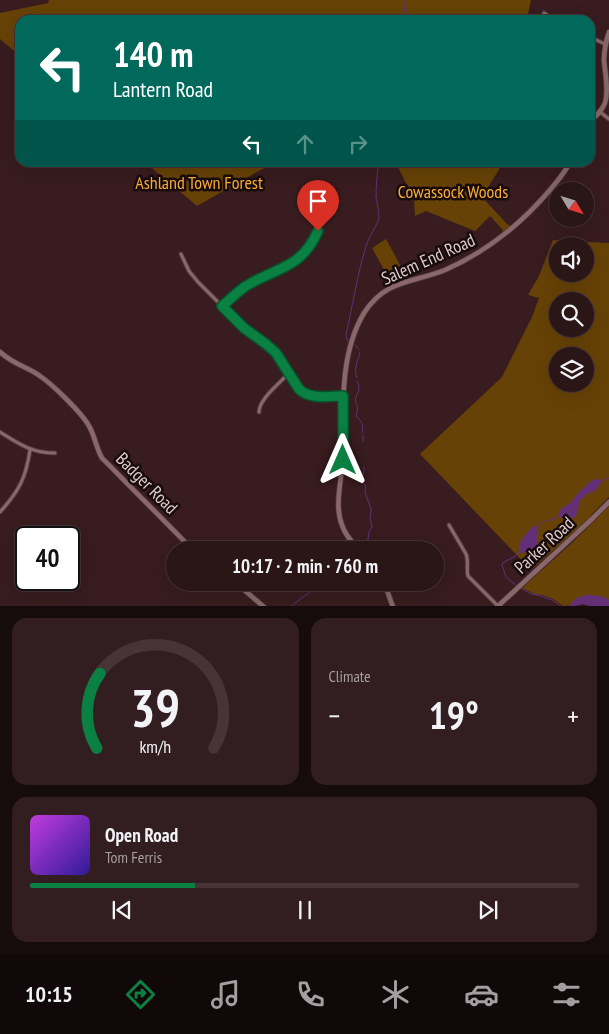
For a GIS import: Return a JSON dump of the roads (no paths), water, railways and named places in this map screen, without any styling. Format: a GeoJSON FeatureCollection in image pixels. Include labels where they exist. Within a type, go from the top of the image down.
{"type":"FeatureCollection","features":[{"type":"Feature","properties":{"kind":"street"},"geometry":{"type":"LineString","coordinates":[[595,116],[607,100],[604,59],[605,44],[609,32]]}},
{"type":"Feature","properties":{"kind":"street"},"geometry":{"type":"LineString","coordinates":[[595,39],[605,44]]}},
{"type":"Feature","properties":{"kind":"street"},"geometry":{"type":"LineString","coordinates":[[600,112],[609,119]]}},
{"type":"Feature","properties":{"kind":"street","name":"Salem End Road"},"geometry":{"type":"LineString","coordinates":[[352,541],[344,530],[339,514],[343,454],[343,396],[346,369],[356,331],[364,314],[375,299],[385,291],[398,284],[444,270],[496,242],[534,209],[567,167]]}},
{"type":"Feature","properties":{"kind":"street"},"geometry":{"type":"LineString","coordinates":[[222,306],[244,287],[289,266],[306,251],[318,231],[328,190]]}},
{"type":"Feature","properties":{"kind":"street"},"geometry":{"type":"LineString","coordinates":[[181,254],[193,276],[244,328],[276,353],[304,394],[311,396],[343,396]]}},
{"type":"Feature","properties":{"kind":"street","name":"Badger Road"},"geometry":{"type":"LineString","coordinates":[[0,352],[11,361],[41,376],[81,415],[89,426],[102,458],[184,541]]}},
{"type":"Feature","properties":{"kind":"street"},"geometry":{"type":"LineString","coordinates":[[260,412],[263,400],[289,374]]}},
{"type":"Feature","properties":{"kind":"street"},"geometry":{"type":"LineString","coordinates":[[0,432],[30,450],[55,453]]}},
{"type":"Feature","properties":{"kind":"street"},"geometry":{"type":"LineString","coordinates":[[0,512],[20,486],[26,472],[30,450]]}},
{"type":"Feature","properties":{"kind":"street","name":"Parker Road"},"geometry":{"type":"LineString","coordinates":[[497,606],[580,531],[609,502]]}},
{"type":"Feature","properties":{"kind":"street"},"geometry":{"type":"LineString","coordinates":[[449,525],[468,559],[468,576],[497,606]]}},
{"type":"Feature","properties":{"kind":"street"},"geometry":{"type":"LineString","coordinates":[[246,591],[264,606]]}},
{"type":"Feature","properties":{"kind":"street"},"geometry":{"type":"LineString","coordinates":[[388,591],[394,606]]}},
{"type":"Feature","properties":{"kind":"waterway"},"geometry":{"type":"LineString","coordinates":[[404,0],[405,15]]}},
{"type":"Feature","properties":{"kind":"waterway"},"geometry":{"type":"LineString","coordinates":[[349,342],[346,334],[360,268],[367,242],[379,218],[376,197],[378,167]]}},
{"type":"Feature","properties":{"kind":"waterway"},"geometry":{"type":"LineString","coordinates":[[355,345],[359,349]]}},
{"type":"Feature","properties":{"kind":"waterway"},"geometry":{"type":"LineString","coordinates":[[357,378],[356,368],[360,352]]}},
{"type":"Feature","properties":{"kind":"waterway"},"geometry":{"type":"LineString","coordinates":[[357,381],[359,389],[355,400],[358,408],[356,416],[362,423],[362,433]]}},
{"type":"Feature","properties":{"kind":"waterway"},"geometry":{"type":"LineString","coordinates":[[363,435],[363,442]]}},
{"type":"Feature","properties":{"kind":"waterway"},"geometry":{"type":"LineString","coordinates":[[364,467],[362,482],[366,486],[365,492],[371,509],[370,518],[372,526],[367,541]]}},
{"type":"Feature","properties":{"kind":"waterway"},"geometry":{"type":"LineString","coordinates":[[603,480],[609,478]]}},
{"type":"Feature","properties":{"kind":"waterway"},"geometry":{"type":"LineString","coordinates":[[537,526],[559,516]]}},
{"type":"Feature","properties":{"kind":"waterway"},"geometry":{"type":"LineString","coordinates":[[516,585],[506,577],[502,565],[519,552]]}},
{"type":"Feature","properties":{"kind":"waterway"},"geometry":{"type":"LineString","coordinates":[[521,588],[531,594],[552,600],[561,606]]}},
{"type":"Feature","properties":{"kind":"waterway"},"geometry":{"type":"LineString","coordinates":[[291,606],[311,591]]}},
{"type":"Feature","properties":{"kind":"park label","name":"Ashland Town Forest"},"geometry":{"type":"Point","coordinates":[199,182]}},
{"type":"Feature","properties":{"kind":"park label","name":"Cowassock Woods"},"geometry":{"type":"Point","coordinates":[453,191]}}]}
